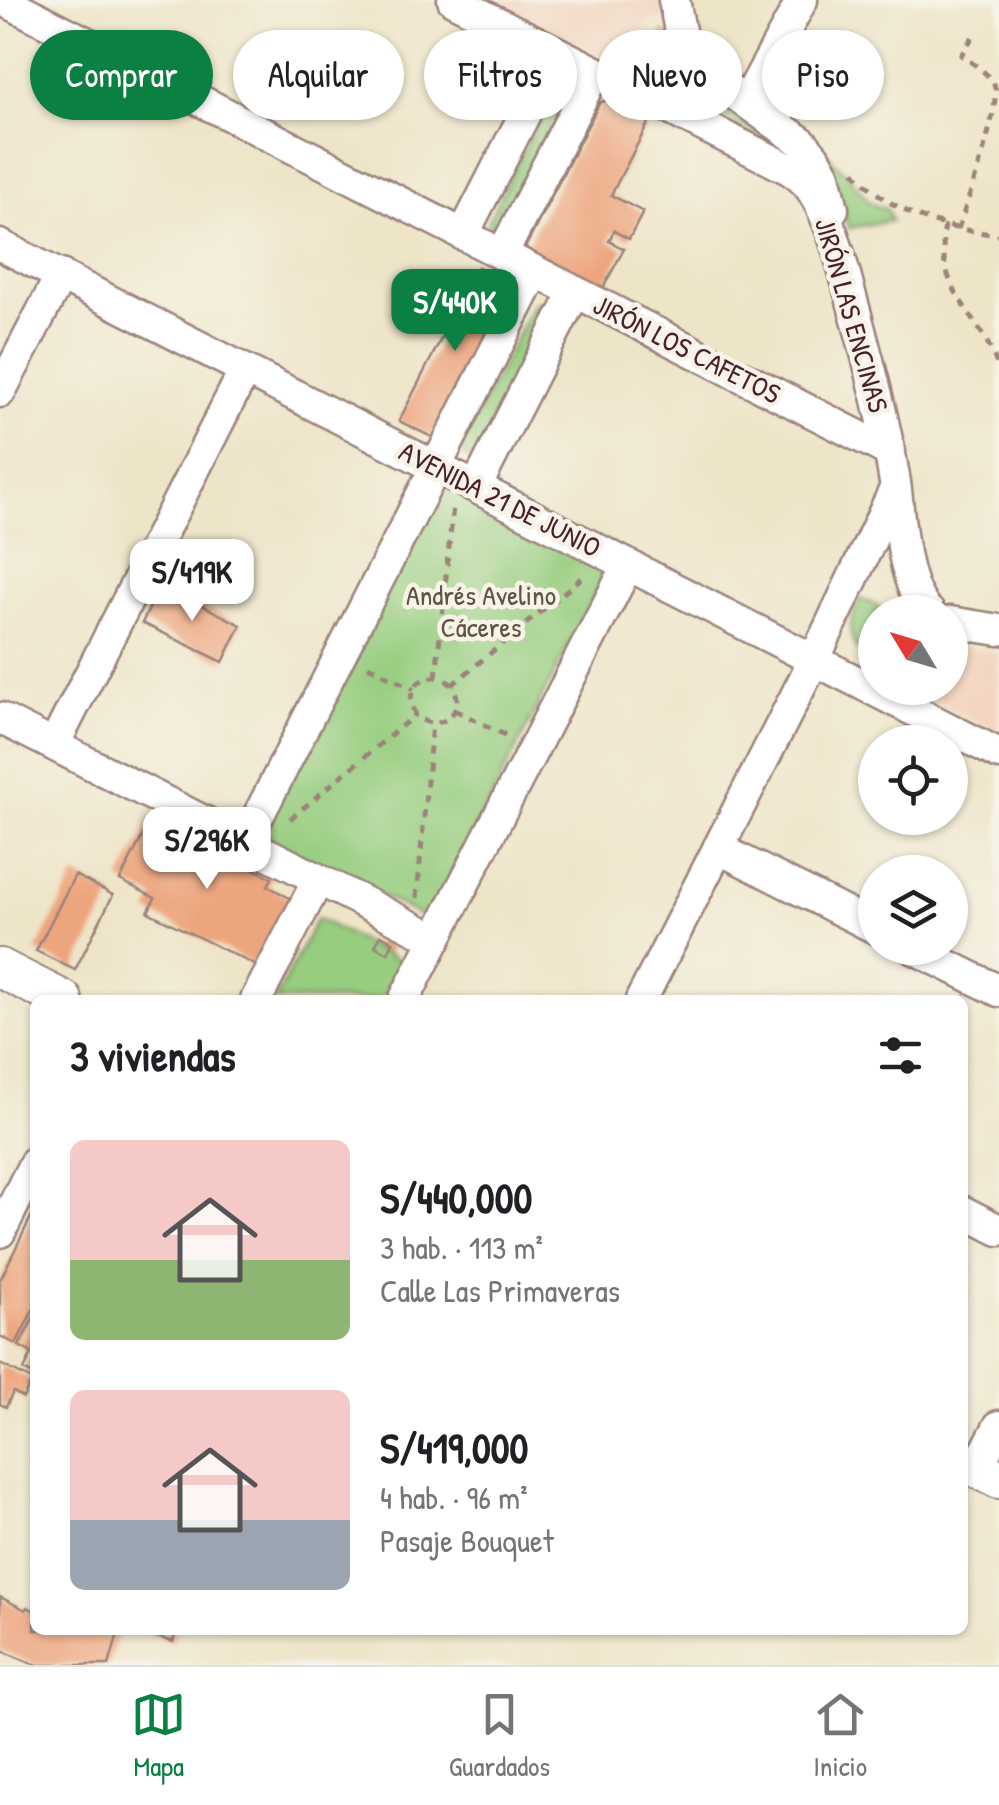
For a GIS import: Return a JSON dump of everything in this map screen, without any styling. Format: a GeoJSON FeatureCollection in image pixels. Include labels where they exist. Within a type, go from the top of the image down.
{"type":"FeatureCollection","features":[{"type":"Feature","properties":{"kind":"street","name":"JIRÓN LOS CAFETOS"},"geometry":{"type":"LineString","coordinates":[[3,0],[890,452]]}},
{"type":"Feature","properties":{"kind":"street","name":"JIRÓN LAS ENCINAS"},"geometry":{"type":"LineString","coordinates":[[452,0],[512,30]]}},
{"type":"Feature","properties":{"kind":"street"},"geometry":{"type":"LineString","coordinates":[[674,0],[688,57],[803,143],[816,159],[825,175],[842,262]]}},
{"type":"Feature","properties":{"kind":"street"},"geometry":{"type":"LineString","coordinates":[[748,102],[802,0]]}},
{"type":"Feature","properties":{"kind":"street","name":"JIRÓN LAS ENCINAS"},"geometry":{"type":"LineString","coordinates":[[577,63],[800,176],[818,200],[842,262],[876,386],[915,595]]}},
{"type":"Feature","properties":{"kind":"street"},"geometry":{"type":"LineString","coordinates":[[502,255],[595,72]]}},
{"type":"Feature","properties":{"kind":"street"},"geometry":{"type":"LineString","coordinates":[[463,235],[521,120]]}},
{"type":"Feature","properties":{"kind":"street","name":"AVENIDA 21 DE JUNIO"},"geometry":{"type":"LineString","coordinates":[[0,244],[436,467],[465,496],[628,565],[999,754]]}},
{"type":"Feature","properties":{"kind":"street"},"geometry":{"type":"LineString","coordinates":[[245,842],[535,272]]}},
{"type":"Feature","properties":{"kind":"street"},"geometry":{"type":"LineString","coordinates":[[0,392],[60,276]]}},
{"type":"Feature","properties":{"kind":"street"},"geometry":{"type":"LineString","coordinates":[[465,496],[575,292]]}},
{"type":"Feature","properties":{"kind":"street"},"geometry":{"type":"LineString","coordinates":[[54,745],[245,370]]}},
{"type":"Feature","properties":{"kind":"street"},"geometry":{"type":"LineString","coordinates":[[643,995],[814,660],[896,488]]}},
{"type":"Feature","properties":{"kind":"street"},"geometry":{"type":"LineString","coordinates":[[407,995],[628,565]]}},
{"type":"Feature","properties":{"kind":"street"},"geometry":{"type":"LineString","coordinates":[[968,625],[999,630]]}},
{"type":"Feature","properties":{"kind":"street"},"geometry":{"type":"LineString","coordinates":[[0,718],[436,940]]}},
{"type":"Feature","properties":{"kind":"street"},"geometry":{"type":"LineString","coordinates":[[718,848],[858,919]]}},
{"type":"Feature","properties":{"kind":"street"},"geometry":{"type":"LineString","coordinates":[[259,995],[318,880]]}},
{"type":"Feature","properties":{"kind":"street"},"geometry":{"type":"LineString","coordinates":[[946,965],[999,992]]}},
{"type":"Feature","properties":{"kind":"street"},"geometry":{"type":"LineString","coordinates":[[0,968],[52,995]]}},
{"type":"Feature","properties":{"kind":"street"},"geometry":{"type":"LineString","coordinates":[[2,1224],[30,1171]]}},
{"type":"Feature","properties":{"kind":"street"},"geometry":{"type":"LineString","coordinates":[[968,1215],[999,1230]]}},
{"type":"Feature","properties":{"kind":"street"},"geometry":{"type":"LineString","coordinates":[[980,1469],[999,1426]]}},
{"type":"Feature","properties":{"kind":"path"},"geometry":{"type":"LineString","coordinates":[[958,229],[998,100],[993,82],[961,55],[976,32]]}},
{"type":"Feature","properties":{"kind":"path"},"geometry":{"type":"LineString","coordinates":[[874,192],[904,211],[958,229],[999,236]]}},
{"type":"Feature","properties":{"kind":"path"},"geometry":{"type":"LineString","coordinates":[[945,224],[942,242],[949,282],[990,344],[999,371]]}},
{"type":"Feature","properties":{"kind":"path"},"geometry":{"type":"LineString","coordinates":[[436,677],[465,496]]}},
{"type":"Feature","properties":{"kind":"path"},"geometry":{"type":"LineString","coordinates":[[452,685],[587,574]]}},
{"type":"Feature","properties":{"kind":"path"},"geometry":{"type":"LineString","coordinates":[[363,664],[414,689]]}},
{"type":"Feature","properties":{"kind":"path"},"geometry":{"type":"LineString","coordinates":[[436,677],[452,685],[457,697],[455,710],[446,720],[432,723],[416,714],[411,702],[414,689],[423,680],[436,677]]}},
{"type":"Feature","properties":{"kind":"path"},"geometry":{"type":"LineString","coordinates":[[455,710],[520,742]]}},
{"type":"Feature","properties":{"kind":"path"},"geometry":{"type":"LineString","coordinates":[[280,827],[416,714]]}},
{"type":"Feature","properties":{"kind":"path"},"geometry":{"type":"LineString","coordinates":[[417,898],[432,723]]}},
{"type":"Feature","properties":{"kind":"shaded area"},"geometry":{"type":"Polygon","coordinates":[[[493,0],[662,0],[666,18],[648,21],[643,30],[597,30],[597,55],[577,44],[577,30],[550,30],[493,0]]]}},
{"type":"Feature","properties":{"kind":"shaded area"},"geometry":{"type":"Polygon","coordinates":[[[968,648],[999,654],[999,733],[945,705],[968,705],[968,648]]]}},
{"type":"Feature","properties":{"kind":"green space"},"geometry":{"type":"Polygon","coordinates":[[[742,114],[791,153],[730,120],[742,120],[742,114]]]}},
{"type":"Feature","properties":{"kind":"green space"},"geometry":{"type":"Polygon","coordinates":[[[540,120],[553,120],[498,228],[487,223],[540,120]]]}},
{"type":"Feature","properties":{"kind":"green space"},"geometry":{"type":"Polygon","coordinates":[[[827,155],[870,203],[887,210],[891,221],[848,228],[827,155]]]}},
{"type":"Feature","properties":{"kind":"green space"},"geometry":{"type":"Polygon","coordinates":[[[546,302],[552,312],[478,457],[466,458],[460,448],[534,303],[546,302]]]}},
{"type":"Feature","properties":{"kind":"green space","name":"Andrés Avelino Cáceres"},"geometry":{"type":"Polygon","coordinates":[[[441,483],[608,568],[429,920],[262,835],[441,483]]]}},
{"type":"Feature","properties":{"kind":"green space"},"geometry":{"type":"Polygon","coordinates":[[[858,604],[858,649],[851,636],[858,604]]]}},
{"type":"Feature","properties":{"kind":"green space"},"geometry":{"type":"Polygon","coordinates":[[[317,918],[400,961],[383,995],[278,995],[317,918]]]}},
{"type":"Feature","properties":{"kind":"building"},"geometry":{"type":"Polygon","coordinates":[[[597,108],[597,120],[650,120],[611,195],[643,212],[629,239],[614,231],[609,241],[624,249],[603,288],[525,248],[597,108]]]}},
{"type":"Feature","properties":{"kind":"building"},"geometry":{"type":"Polygon","coordinates":[[[478,267],[501,279],[506,297],[434,438],[399,421],[478,267]]]}},
{"type":"Feature","properties":{"kind":"building"},"geometry":{"type":"Polygon","coordinates":[[[161,585],[241,625],[223,662],[142,623],[161,585]]]}},
{"type":"Feature","properties":{"kind":"building"},"geometry":{"type":"Polygon","coordinates":[[[152,818],[272,878],[268,886],[293,900],[259,967],[148,912],[155,898],[120,880],[152,818]]]}},
{"type":"Feature","properties":{"kind":"building"},"geometry":{"type":"Polygon","coordinates":[[[75,875],[113,895],[75,970],[36,951],[75,875]]]}},
{"type":"Feature","properties":{"kind":"building"},"geometry":{"type":"Polygon","coordinates":[[[381,935],[393,942],[388,953],[375,946],[381,935]]]}},
{"type":"Feature","properties":{"kind":"building"},"geometry":{"type":"Polygon","coordinates":[[[30,1219],[30,1316],[16,1344],[0,1336],[0,1280],[30,1219]]]}},
{"type":"Feature","properties":{"kind":"building"},"geometry":{"type":"Polygon","coordinates":[[[30,1325],[30,1352],[19,1346],[30,1325]]]}},
{"type":"Feature","properties":{"kind":"building"},"geometry":{"type":"Polygon","coordinates":[[[0,1364],[30,1379],[30,1384],[23,1398],[13,1392],[6,1407],[0,1404],[0,1364]]]}},
{"type":"Feature","properties":{"kind":"building"},"geometry":{"type":"Polygon","coordinates":[[[0,1597],[30,1608],[30,1635],[118,1635],[109,1665],[35,1665],[0,1650],[0,1597]]]}},
{"type":"Feature","properties":{"kind":"building"},"geometry":{"type":"Polygon","coordinates":[[[151,1635],[175,1635],[173,1642],[151,1635]]]}}]}
